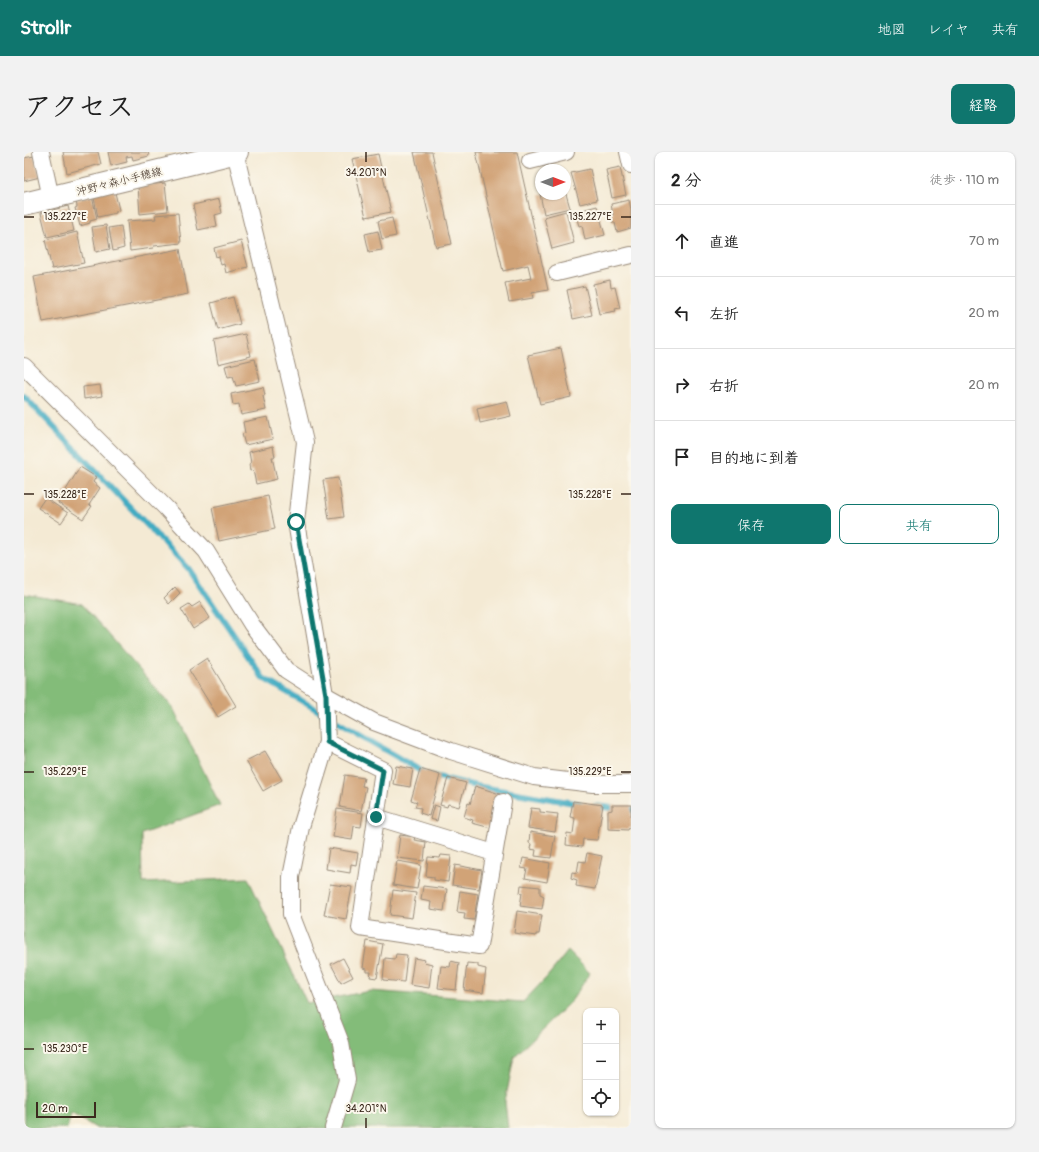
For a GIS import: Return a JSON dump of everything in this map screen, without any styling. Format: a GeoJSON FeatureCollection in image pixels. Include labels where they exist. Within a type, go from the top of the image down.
{"type":"FeatureCollection","features":[{"type":"Feature","properties":{"kind":"main road","name":"沖野々森小手穂線"},"geometry":{"type":"LineString","coordinates":[[24,204],[236,152]]}},
{"type":"Feature","properties":{"kind":"street"},"geometry":{"type":"LineString","coordinates":[[41,152],[51,198]]}},
{"type":"Feature","properties":{"kind":"street"},"geometry":{"type":"LineString","coordinates":[[236,152],[305,442],[296,522],[326,695],[327,742],[301,826],[291,877],[291,914],[341,1043],[347,1080],[333,1128]]}},
{"type":"Feature","properties":{"kind":"street"},"geometry":{"type":"LineString","coordinates":[[530,160],[566,152]]}},
{"type":"Feature","properties":{"kind":"street"},"geometry":{"type":"LineString","coordinates":[[628,152],[631,165]]}},
{"type":"Feature","properties":{"kind":"street"},"geometry":{"type":"LineString","coordinates":[[558,273],[631,255]]}},
{"type":"Feature","properties":{"kind":"street"},"geometry":{"type":"LineString","coordinates":[[24,366],[166,508],[206,551],[252,625],[286,670],[374,722],[451,751],[534,777],[593,784],[631,784]]}},
{"type":"Feature","properties":{"kind":"street"},"geometry":{"type":"LineString","coordinates":[[327,742],[383,770],[360,928],[479,946],[503,802]]}},
{"type":"Feature","properties":{"kind":"street"},"geometry":{"type":"LineString","coordinates":[[376,817],[494,853]]}},
{"type":"Feature","properties":{"kind":"green space"},"geometry":{"type":"Polygon","coordinates":[[[24,594],[82,604],[173,708],[220,805],[142,834],[143,883],[248,878],[307,1003],[370,991],[523,1002],[547,977],[568,951],[590,973],[572,1000],[514,1057],[505,1102],[508,1128],[96,1128],[71,1113],[67,1128],[24,1128],[24,594]]]}},
{"type":"Feature","properties":{"kind":"building"},"geometry":{"type":"Polygon","coordinates":[[[63,152],[98,152],[101,164],[67,173],[63,152]]]}},
{"type":"Feature","properties":{"kind":"building"},"geometry":{"type":"Polygon","coordinates":[[[108,152],[148,152],[149,156],[133,160],[132,156],[126,157],[127,162],[111,166],[108,152]]]}},
{"type":"Feature","properties":{"kind":"building"},"geometry":{"type":"Polygon","coordinates":[[[414,152],[432,152],[452,244],[436,247],[414,152]]]}},
{"type":"Feature","properties":{"kind":"building"},"geometry":{"type":"Polygon","coordinates":[[[476,152],[517,152],[548,290],[532,293],[533,298],[509,302],[505,283],[531,278],[528,265],[503,271],[476,152]]]}},
{"type":"Feature","properties":{"kind":"building"},"geometry":{"type":"Polygon","coordinates":[[[378,154],[391,212],[366,217],[352,159],[378,154]]]}},
{"type":"Feature","properties":{"kind":"building"},"geometry":{"type":"Polygon","coordinates":[[[34,156],[40,177],[24,181],[24,158],[34,156]]]}},
{"type":"Feature","properties":{"kind":"building"},"geometry":{"type":"Polygon","coordinates":[[[620,167],[626,195],[612,198],[606,170],[620,167]]]}},
{"type":"Feature","properties":{"kind":"building"},"geometry":{"type":"Polygon","coordinates":[[[590,169],[597,200],[580,204],[571,173],[590,169]]]}},
{"type":"Feature","properties":{"kind":"building"},"geometry":{"type":"Polygon","coordinates":[[[165,183],[168,211],[140,214],[138,186],[165,183]]]}},
{"type":"Feature","properties":{"kind":"building"},"geometry":{"type":"Polygon","coordinates":[[[114,188],[119,210],[116,211],[116,213],[98,217],[93,193],[114,188]]]}},
{"type":"Feature","properties":{"kind":"building"},"geometry":{"type":"Polygon","coordinates":[[[92,196],[97,219],[80,226],[75,208],[77,207],[76,200],[92,196]]]}},
{"type":"Feature","properties":{"kind":"building"},"geometry":{"type":"Polygon","coordinates":[[[219,199],[222,213],[215,215],[217,226],[198,230],[193,205],[219,199]]]}},
{"type":"Feature","properties":{"kind":"building"},"geometry":{"type":"Polygon","coordinates":[[[541,200],[568,200],[570,208],[544,214],[541,200]]]}},
{"type":"Feature","properties":{"kind":"building"},"geometry":{"type":"Polygon","coordinates":[[[629,200],[631,210],[631,228],[617,232],[611,215],[613,215],[611,204],[629,200]]]}},
{"type":"Feature","properties":{"kind":"building"},"geometry":{"type":"Polygon","coordinates":[[[68,206],[74,231],[47,237],[41,213],[68,206]]]}},
{"type":"Feature","properties":{"kind":"building"},"geometry":{"type":"Polygon","coordinates":[[[597,206],[605,235],[585,240],[582,225],[579,226],[575,212],[597,206]]]}},
{"type":"Feature","properties":{"kind":"building"},"geometry":{"type":"Polygon","coordinates":[[[566,211],[574,243],[552,249],[544,217],[566,211]]]}},
{"type":"Feature","properties":{"kind":"building"},"geometry":{"type":"Polygon","coordinates":[[[178,213],[181,243],[154,246],[153,248],[130,251],[127,221],[156,219],[155,215],[178,213]]]}},
{"type":"Feature","properties":{"kind":"building"},"geometry":{"type":"Polygon","coordinates":[[[392,218],[396,236],[382,239],[378,221],[392,218]]]}},
{"type":"Feature","properties":{"kind":"building"},"geometry":{"type":"Polygon","coordinates":[[[106,225],[110,249],[96,252],[92,227],[106,225]]]}},
{"type":"Feature","properties":{"kind":"building"},"geometry":{"type":"Polygon","coordinates":[[[121,226],[124,248],[113,251],[109,228],[121,226]]]}},
{"type":"Feature","properties":{"kind":"building"},"geometry":{"type":"Polygon","coordinates":[[[378,231],[382,250],[369,252],[365,234],[378,231]]]}},
{"type":"Feature","properties":{"kind":"building"},"geometry":{"type":"Polygon","coordinates":[[[77,232],[84,263],[52,269],[45,240],[77,232]]]}},
{"type":"Feature","properties":{"kind":"building"},"geometry":{"type":"Polygon","coordinates":[[[241,241],[248,267],[226,273],[224,264],[221,265],[219,256],[216,257],[214,248],[241,241]]]}},
{"type":"Feature","properties":{"kind":"building"},"geometry":{"type":"Polygon","coordinates":[[[180,249],[188,294],[43,322],[34,277],[180,249]]]}},
{"type":"Feature","properties":{"kind":"building"},"geometry":{"type":"Polygon","coordinates":[[[610,280],[611,288],[615,287],[620,308],[615,309],[616,311],[599,314],[593,284],[610,280]]]}},
{"type":"Feature","properties":{"kind":"building"},"geometry":{"type":"Polygon","coordinates":[[[585,286],[592,315],[573,319],[567,290],[585,286]]]}},
{"type":"Feature","properties":{"kind":"building"},"geometry":{"type":"Polygon","coordinates":[[[233,297],[240,324],[218,330],[211,303],[233,297]]]}},
{"type":"Feature","properties":{"kind":"building"},"geometry":{"type":"Polygon","coordinates":[[[246,334],[251,356],[218,364],[214,341],[246,334]]]}},
{"type":"Feature","properties":{"kind":"building"},"geometry":{"type":"Polygon","coordinates":[[[561,348],[571,397],[540,404],[528,355],[561,348]]]}},
{"type":"Feature","properties":{"kind":"building"},"geometry":{"type":"Polygon","coordinates":[[[255,359],[260,381],[236,386],[233,376],[228,377],[225,366],[255,359]]]}},
{"type":"Feature","properties":{"kind":"building"},"geometry":{"type":"Polygon","coordinates":[[[100,385],[102,396],[84,399],[83,387],[100,385]]]}},
{"type":"Feature","properties":{"kind":"building"},"geometry":{"type":"Polygon","coordinates":[[[263,387],[266,410],[241,415],[239,404],[233,405],[231,394],[263,387]]]}},
{"type":"Feature","properties":{"kind":"building"},"geometry":{"type":"Polygon","coordinates":[[[507,401],[511,416],[480,423],[477,408],[507,401]]]}},
{"type":"Feature","properties":{"kind":"building"},"geometry":{"type":"Polygon","coordinates":[[[268,417],[273,439],[245,445],[242,434],[245,433],[243,422],[268,417]]]}},
{"type":"Feature","properties":{"kind":"building"},"geometry":{"type":"Polygon","coordinates":[[[273,446],[275,457],[272,457],[277,479],[256,484],[253,470],[250,471],[249,464],[251,463],[249,452],[273,446]]]}},
{"type":"Feature","properties":{"kind":"building"},"geometry":{"type":"Polygon","coordinates":[[[80,467],[96,477],[93,482],[100,488],[89,505],[92,506],[83,519],[58,503],[80,467]]]}},
{"type":"Feature","properties":{"kind":"building"},"geometry":{"type":"Polygon","coordinates":[[[338,478],[344,517],[329,519],[323,480],[338,478]]]}},
{"type":"Feature","properties":{"kind":"building"},"geometry":{"type":"Polygon","coordinates":[[[268,496],[275,529],[219,541],[212,508],[268,496]]]}},
{"type":"Feature","properties":{"kind":"building"},"geometry":{"type":"Polygon","coordinates":[[[45,498],[68,513],[61,523],[38,508],[45,498]]]}},
{"type":"Feature","properties":{"kind":"building"},"geometry":{"type":"Polygon","coordinates":[[[175,587],[180,593],[169,604],[164,598],[175,587]]]}},
{"type":"Feature","properties":{"kind":"building"},"geometry":{"type":"Polygon","coordinates":[[[200,602],[210,618],[193,629],[181,609],[189,604],[192,607],[200,602]]]}},
{"type":"Feature","properties":{"kind":"building"},"geometry":{"type":"Polygon","coordinates":[[[207,658],[236,706],[218,717],[189,670],[207,658]]]}},
{"type":"Feature","properties":{"kind":"building"},"geometry":{"type":"Polygon","coordinates":[[[265,751],[282,780],[263,791],[246,761],[265,751]]]}},
{"type":"Feature","properties":{"kind":"building"},"geometry":{"type":"Polygon","coordinates":[[[396,766],[413,769],[410,787],[393,784],[396,766]]]}},
{"type":"Feature","properties":{"kind":"building"},"geometry":{"type":"Polygon","coordinates":[[[420,769],[440,775],[429,816],[420,813],[421,808],[415,807],[417,802],[411,800],[420,769]]]}},
{"type":"Feature","properties":{"kind":"building"},"geometry":{"type":"Polygon","coordinates":[[[345,775],[364,778],[362,786],[366,787],[361,811],[340,807],[345,775]]]}},
{"type":"Feature","properties":{"kind":"building"},"geometry":{"type":"Polygon","coordinates":[[[448,778],[466,783],[459,807],[448,804],[447,807],[440,805],[448,778]]]}},
{"type":"Feature","properties":{"kind":"building"},"geometry":{"type":"Polygon","coordinates":[[[475,786],[500,794],[491,828],[472,823],[473,820],[464,817],[468,803],[470,804],[475,786]]]}},
{"type":"Feature","properties":{"kind":"building"},"geometry":{"type":"Polygon","coordinates":[[[573,801],[603,805],[597,840],[583,839],[582,847],[566,845],[567,833],[573,834],[575,818],[570,817],[573,801]]]}},
{"type":"Feature","properties":{"kind":"building"},"geometry":{"type":"Polygon","coordinates":[[[434,805],[440,807],[437,821],[430,819],[434,805]]]}},
{"type":"Feature","properties":{"kind":"building"},"geometry":{"type":"Polygon","coordinates":[[[612,805],[631,805],[631,828],[628,830],[608,829],[608,811],[612,810],[612,805]]]}},
{"type":"Feature","properties":{"kind":"building"},"geometry":{"type":"Polygon","coordinates":[[[531,808],[540,809],[540,812],[558,814],[555,832],[528,828],[531,808]]]}},
{"type":"Feature","properties":{"kind":"building"},"geometry":{"type":"Polygon","coordinates":[[[337,809],[363,813],[361,827],[354,826],[352,840],[333,837],[337,809]]]}},
{"type":"Feature","properties":{"kind":"building"},"geometry":{"type":"Polygon","coordinates":[[[530,832],[555,836],[551,858],[535,856],[536,850],[530,849],[530,832]]]}},
{"type":"Feature","properties":{"kind":"building"},"geometry":{"type":"Polygon","coordinates":[[[400,835],[415,837],[414,840],[426,842],[424,861],[397,858],[400,835]]]}},
{"type":"Feature","properties":{"kind":"building"},"geometry":{"type":"Polygon","coordinates":[[[329,848],[358,853],[356,865],[351,864],[350,873],[326,869],[329,848]]]}},
{"type":"Feature","properties":{"kind":"building"},"geometry":{"type":"Polygon","coordinates":[[[587,853],[602,856],[595,889],[576,886],[577,880],[571,878],[572,872],[577,873],[579,861],[585,862],[587,853]]]}},
{"type":"Feature","properties":{"kind":"building"},"geometry":{"type":"Polygon","coordinates":[[[441,855],[451,856],[448,882],[434,880],[434,877],[426,876],[428,857],[440,858],[441,855]]]}},
{"type":"Feature","properties":{"kind":"building"},"geometry":{"type":"Polygon","coordinates":[[[523,858],[550,863],[547,882],[525,878],[527,869],[521,868],[523,858]]]}},
{"type":"Feature","properties":{"kind":"building"},"geometry":{"type":"Polygon","coordinates":[[[397,861],[421,865],[417,889],[393,885],[397,861]]]}},
{"type":"Feature","properties":{"kind":"building"},"geometry":{"type":"Polygon","coordinates":[[[455,865],[482,870],[479,889],[452,885],[455,865]]]}},
{"type":"Feature","properties":{"kind":"building"},"geometry":{"type":"Polygon","coordinates":[[[330,884],[352,887],[346,919],[324,915],[330,884]]]}},
{"type":"Feature","properties":{"kind":"building"},"geometry":{"type":"Polygon","coordinates":[[[521,885],[540,887],[540,894],[544,896],[542,909],[520,906],[522,893],[520,893],[521,885]]]}},
{"type":"Feature","properties":{"kind":"building"},"geometry":{"type":"Polygon","coordinates":[[[423,886],[447,889],[444,911],[430,909],[431,902],[421,900],[423,886]]]}},
{"type":"Feature","properties":{"kind":"building"},"geometry":{"type":"Polygon","coordinates":[[[393,890],[416,893],[412,918],[390,915],[393,890]]]}},
{"type":"Feature","properties":{"kind":"building"},"geometry":{"type":"Polygon","coordinates":[[[460,891],[478,894],[474,920],[464,919],[465,913],[457,912],[460,891]]]}},
{"type":"Feature","properties":{"kind":"building"},"geometry":{"type":"Polygon","coordinates":[[[517,911],[542,915],[539,934],[536,934],[536,936],[514,933],[517,911]]]}},
{"type":"Feature","properties":{"kind":"building"},"geometry":{"type":"Polygon","coordinates":[[[367,941],[383,944],[377,978],[370,977],[371,972],[367,972],[367,969],[363,968],[367,941]]]}},
{"type":"Feature","properties":{"kind":"building"},"geometry":{"type":"Polygon","coordinates":[[[396,954],[407,955],[404,982],[383,980],[385,958],[395,959],[396,954]]]}},
{"type":"Feature","properties":{"kind":"building"},"geometry":{"type":"Polygon","coordinates":[[[343,958],[353,977],[341,983],[331,964],[343,958]]]}},
{"type":"Feature","properties":{"kind":"building"},"geometry":{"type":"Polygon","coordinates":[[[414,958],[425,960],[424,962],[432,964],[429,988],[410,985],[414,958]]]}},
{"type":"Feature","properties":{"kind":"building"},"geometry":{"type":"Polygon","coordinates":[[[451,961],[459,963],[456,990],[438,988],[441,966],[450,967],[451,961]]]}},
{"type":"Feature","properties":{"kind":"building"},"geometry":{"type":"Polygon","coordinates":[[[467,963],[478,964],[478,967],[486,969],[483,993],[464,990],[467,963]]]}},
{"type":"Feature","properties":{"kind":"waterway"},"geometry":{"type":"LineString","coordinates":[[24,396],[188,568],[263,678],[426,774],[476,786],[580,804]]}},
{"type":"Feature","properties":{"kind":"waterway"},"geometry":{"type":"LineString","coordinates":[[595,806],[631,810]]}},
{"type":"Feature","properties":{"kind":"route"},"geometry":{"type":"LineString","coordinates":[[296,522],[326,695],[327,742],[383,770],[376,817]]}}]}
